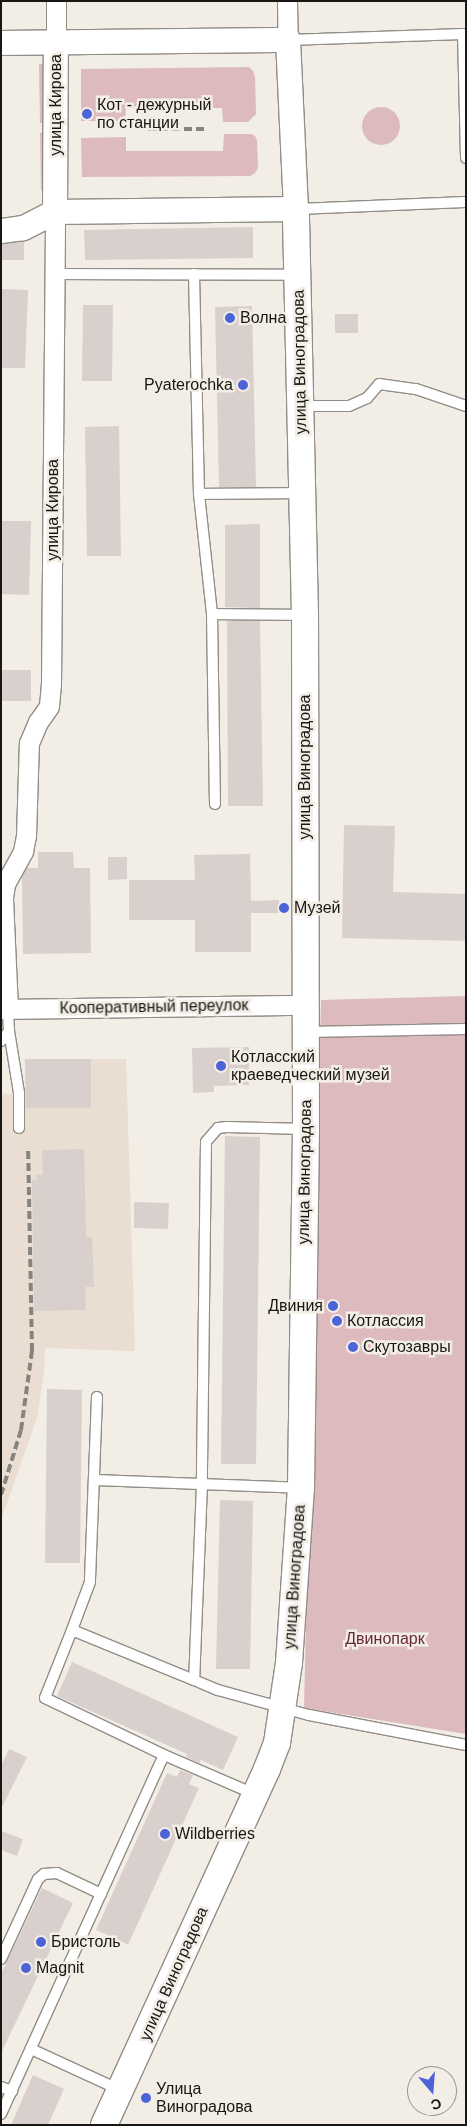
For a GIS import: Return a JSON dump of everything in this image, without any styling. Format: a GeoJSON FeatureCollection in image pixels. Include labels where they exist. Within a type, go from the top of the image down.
{"type":"FeatureCollection","features":[{"type":"Feature","properties":{"kind":"main road","name":"улица Виноградова"},"geometry":{"type":"LineString","coordinates":[[104,2125],[277,1744],[289,1662],[301,1488],[306,1129],[304,615],[299,275],[296,209]]}},
{"type":"Feature","properties":{"kind":"street","name":"улица Кирова"},"geometry":{"type":"LineString","coordinates":[[5,1009],[3,897],[5,884],[22,851],[26,836],[29,743],[38,722],[48,706],[51,684],[56,1]]}},
{"type":"Feature","properties":{"kind":"street","name":"улица Виноградова"},"geometry":{"type":"LineString","coordinates":[[287,1],[296,209]]}},
{"type":"Feature","properties":{"kind":"street"},"geometry":{"type":"LineString","coordinates":[[1,43],[288,40]]}},
{"type":"Feature","properties":{"kind":"street"},"geometry":{"type":"LineString","coordinates":[[1,231],[23,228],[55,212],[296,209]]}},
{"type":"Feature","properties":{"kind":"street","name":"Кооперативный переулок"},"geometry":{"type":"LineString","coordinates":[[5,1009],[306,1005]]}},
{"type":"Feature","properties":{"kind":"lane"},"geometry":{"type":"LineString","coordinates":[[288,40],[465,31],[466,158]]}},
{"type":"Feature","properties":{"kind":"lane"},"geometry":{"type":"LineString","coordinates":[[296,209],[466,202]]}},
{"type":"Feature","properties":{"kind":"lane"},"geometry":{"type":"LineString","coordinates":[[55,274],[299,275]]}},
{"type":"Feature","properties":{"kind":"lane"},"geometry":{"type":"LineString","coordinates":[[194,274],[199,494],[212,614],[215,804]]}},
{"type":"Feature","properties":{"kind":"lane"},"geometry":{"type":"LineString","coordinates":[[301,406],[349,406],[367,398],[379,384],[416,390],[466,406]]}},
{"type":"Feature","properties":{"kind":"lane"},"geometry":{"type":"LineString","coordinates":[[199,494],[302,493]]}},
{"type":"Feature","properties":{"kind":"lane"},"geometry":{"type":"LineString","coordinates":[[212,614],[304,615]]}},
{"type":"Feature","properties":{"kind":"lane"},"geometry":{"type":"LineString","coordinates":[[5,1009],[19,1093],[19,1128]]}},
{"type":"Feature","properties":{"kind":"lane"},"geometry":{"type":"LineString","coordinates":[[306,1032],[466,1029]]}},
{"type":"Feature","properties":{"kind":"lane"},"geometry":{"type":"LineString","coordinates":[[1,1041],[9,1031]]}},
{"type":"Feature","properties":{"kind":"lane"},"geometry":{"type":"LineString","coordinates":[[194,1680],[202,1484],[206,1142],[218,1128],[306,1129]]}},
{"type":"Feature","properties":{"kind":"lane"},"geometry":{"type":"LineString","coordinates":[[97,1397],[90,1582],[45,1698],[164,1755],[255,1795]]}},
{"type":"Feature","properties":{"kind":"lane"},"geometry":{"type":"LineString","coordinates":[[94,1480],[301,1488]]}},
{"type":"Feature","properties":{"kind":"lane"},"geometry":{"type":"LineString","coordinates":[[72,1630],[218,1690],[283,1708],[466,1745]]}},
{"type":"Feature","properties":{"kind":"lane"},"geometry":{"type":"LineString","coordinates":[[1,2114],[164,1755]]}},
{"type":"Feature","properties":{"kind":"lane"},"geometry":{"type":"LineString","coordinates":[[1,1959],[38,1879],[44,1874],[57,1873],[101,1894]]}},
{"type":"Feature","properties":{"kind":"lane"},"geometry":{"type":"LineString","coordinates":[[31,2049],[121,2091]]}},
{"type":"Feature","properties":{"kind":"lane"},"geometry":{"type":"LineString","coordinates":[[1,2086],[12,2091]]}},
{"type":"Feature","properties":{"kind":"shaded area"},"geometry":{"type":"Polygon","coordinates":[[[25,1059],[126,1059],[135,1351],[45,1348],[44,1373],[37,1418],[1,1520],[1,1094],[25,1093],[25,1059]]]}},
{"type":"Feature","properties":{"kind":"green space"},"geometry":{"type":"Polygon","coordinates":[[[39,64],[45,64],[45,123],[40,123],[39,64]]]}},
{"type":"Feature","properties":{"kind":"green space"},"geometry":{"type":"Polygon","coordinates":[[[249,67],[255,77],[256,114],[248,122],[223,122],[222,108],[126,108],[125,121],[81,121],[81,69],[249,67]]]}},
{"type":"Feature","properties":{"kind":"green space"},"geometry":{"type":"Polygon","coordinates":[[[381,107],[394,113],[400,126],[394,139],[381,145],[368,139],[362,126],[368,113],[381,107]]]}},
{"type":"Feature","properties":{"kind":"green space"},"geometry":{"type":"Polygon","coordinates":[[[46,132],[47,190],[41,190],[40,133],[46,132]]]}},
{"type":"Feature","properties":{"kind":"green space"},"geometry":{"type":"Polygon","coordinates":[[[224,134],[251,134],[255,136],[257,140],[258,168],[255,173],[250,176],[82,177],[81,138],[126,137],[126,151],[223,151],[224,134]]]}},
{"type":"Feature","properties":{"kind":"green space","name":"Двинопарк"},"geometry":{"type":"Polygon","coordinates":[[[466,996],[466,1734],[304,1708],[321,1000],[466,996]]]}},
{"type":"Feature","properties":{"kind":"building"},"geometry":{"type":"Polygon","coordinates":[[[253,227],[253,258],[85,260],[84,230],[253,227]]]}},
{"type":"Feature","properties":{"kind":"building"},"geometry":{"type":"Polygon","coordinates":[[[24,242],[24,260],[1,260],[1,244],[24,242]]]}},
{"type":"Feature","properties":{"kind":"building"},"geometry":{"type":"Polygon","coordinates":[[[1,289],[28,290],[25,368],[1,368],[1,289]]]}},
{"type":"Feature","properties":{"kind":"building"},"geometry":{"type":"Polygon","coordinates":[[[83,305],[113,305],[112,381],[82,381],[83,305]]]}},
{"type":"Feature","properties":{"kind":"building"},"geometry":{"type":"Polygon","coordinates":[[[252,306],[256,487],[219,487],[215,307],[252,306]]]}},
{"type":"Feature","properties":{"kind":"building"},"geometry":{"type":"Polygon","coordinates":[[[335,314],[358,314],[358,333],[335,333],[335,314]]]}},
{"type":"Feature","properties":{"kind":"building"},"geometry":{"type":"Polygon","coordinates":[[[119,426],[121,556],[87,556],[85,427],[119,426]]]}},
{"type":"Feature","properties":{"kind":"building"},"geometry":{"type":"Polygon","coordinates":[[[2,521],[31,521],[29,595],[1,594],[2,521]]]}},
{"type":"Feature","properties":{"kind":"building"},"geometry":{"type":"Polygon","coordinates":[[[260,524],[260,608],[225,607],[225,525],[260,524]]]}},
{"type":"Feature","properties":{"kind":"building"},"geometry":{"type":"Polygon","coordinates":[[[227,621],[260,621],[263,806],[228,806],[227,621]]]}},
{"type":"Feature","properties":{"kind":"building"},"geometry":{"type":"Polygon","coordinates":[[[1,670],[31,670],[31,701],[1,701],[1,670]]]}},
{"type":"Feature","properties":{"kind":"building"},"geometry":{"type":"Polygon","coordinates":[[[344,825],[395,826],[393,892],[466,894],[466,941],[342,938],[344,825]]]}},
{"type":"Feature","properties":{"kind":"building"},"geometry":{"type":"Polygon","coordinates":[[[38,852],[73,852],[74,868],[90,868],[91,953],[23,954],[22,877],[26,868],[38,868],[38,852]]]}},
{"type":"Feature","properties":{"kind":"building"},"geometry":{"type":"Polygon","coordinates":[[[250,854],[251,901],[279,900],[280,913],[251,913],[251,952],[195,952],[195,920],[129,920],[129,880],[195,880],[194,855],[250,854]]]}},
{"type":"Feature","properties":{"kind":"building"},"geometry":{"type":"Polygon","coordinates":[[[108,857],[127,857],[127,879],[108,880],[108,857]]]}},
{"type":"Feature","properties":{"kind":"building","name":"Котласский краеведческий музей"},"geometry":{"type":"Polygon","coordinates":[[[249,1047],[249,1085],[214,1086],[214,1092],[193,1093],[192,1048],[249,1047]]]}},
{"type":"Feature","properties":{"kind":"building"},"geometry":{"type":"Polygon","coordinates":[[[25,1059],[91,1059],[91,1108],[26,1108],[25,1059]]]}},
{"type":"Feature","properties":{"kind":"building"},"geometry":{"type":"Polygon","coordinates":[[[225,1136],[260,1137],[256,1464],[221,1464],[225,1136]]]}},
{"type":"Feature","properties":{"kind":"building"},"geometry":{"type":"Polygon","coordinates":[[[84,1149],[86,1237],[92,1237],[94,1287],[85,1287],[86,1310],[34,1311],[32,1180],[37,1180],[36,1175],[43,1175],[42,1150],[84,1149]]]}},
{"type":"Feature","properties":{"kind":"building"},"geometry":{"type":"Polygon","coordinates":[[[134,1202],[169,1203],[168,1229],[134,1228],[134,1202]]]}},
{"type":"Feature","properties":{"kind":"building"},"geometry":{"type":"Polygon","coordinates":[[[47,1389],[82,1390],[80,1563],[45,1563],[47,1389]]]}},
{"type":"Feature","properties":{"kind":"building"},"geometry":{"type":"Polygon","coordinates":[[[220,1500],[253,1501],[250,1669],[216,1669],[220,1500]]]}},
{"type":"Feature","properties":{"kind":"building"},"geometry":{"type":"Polygon","coordinates":[[[72,1662],[238,1737],[223,1770],[201,1760],[199,1763],[186,1757],[187,1754],[57,1696],[72,1662]]]}},
{"type":"Feature","properties":{"kind":"building"},"geometry":{"type":"Polygon","coordinates":[[[9,1749],[27,1757],[1,1809],[1,1766],[9,1749]]]}},
{"type":"Feature","properties":{"kind":"building"},"geometry":{"type":"Polygon","coordinates":[[[180,1770],[193,1775],[189,1784],[199,1788],[128,1945],[121,1941],[119,1945],[106,1940],[108,1935],[96,1930],[167,1773],[177,1777],[180,1770]]]}},
{"type":"Feature","properties":{"kind":"building"},"geometry":{"type":"Polygon","coordinates":[[[1,1831],[23,1839],[17,1856],[1,1850],[1,1831]]]}},
{"type":"Feature","properties":{"kind":"building"},"geometry":{"type":"Polygon","coordinates":[[[42,1888],[73,1903],[1,2053],[1,1974],[42,1888]]]}},
{"type":"Feature","properties":{"kind":"building"},"geometry":{"type":"Polygon","coordinates":[[[33,2075],[64,2089],[48,2125],[11,2125],[33,2075]]]}},
{"type":"Feature","properties":{"kind":"railway"},"geometry":{"type":"LineString","coordinates":[[148,129],[208,129]]}},
{"type":"Feature","properties":{"kind":"railway"},"geometry":{"type":"LineString","coordinates":[[1,1495],[21,1430],[32,1351],[28,1150]]}},
{"type":"Feature","properties":{"kind":"place","name":"Кот - дежурный по станции"},"geometry":{"type":"Point","coordinates":[87,114]}},
{"type":"Feature","properties":{"kind":"place","name":"Волна"},"geometry":{"type":"Point","coordinates":[230,318]}},
{"type":"Feature","properties":{"kind":"place","name":"Pyaterochka"},"geometry":{"type":"Point","coordinates":[243,385]}},
{"type":"Feature","properties":{"kind":"place","name":"Музей"},"geometry":{"type":"Point","coordinates":[284,908]}},
{"type":"Feature","properties":{"kind":"place","name":"Котласский краеведческий музей"},"geometry":{"type":"Point","coordinates":[221,1066]}},
{"type":"Feature","properties":{"kind":"place","name":"Двиния"},"geometry":{"type":"Point","coordinates":[333,1306]}},
{"type":"Feature","properties":{"kind":"place","name":"Котлассия"},"geometry":{"type":"Point","coordinates":[337,1321]}},
{"type":"Feature","properties":{"kind":"place","name":"Скутозавры"},"geometry":{"type":"Point","coordinates":[353,1347]}},
{"type":"Feature","properties":{"kind":"place","name":"Wildberries"},"geometry":{"type":"Point","coordinates":[165,1834]}},
{"type":"Feature","properties":{"kind":"place","name":"Бристоль"},"geometry":{"type":"Point","coordinates":[41,1942]}},
{"type":"Feature","properties":{"kind":"place","name":"Magnit"},"geometry":{"type":"Point","coordinates":[26,1968]}},
{"type":"Feature","properties":{"kind":"place","name":"Улица Виноградова"},"geometry":{"type":"Point","coordinates":[146,2098]}}]}
